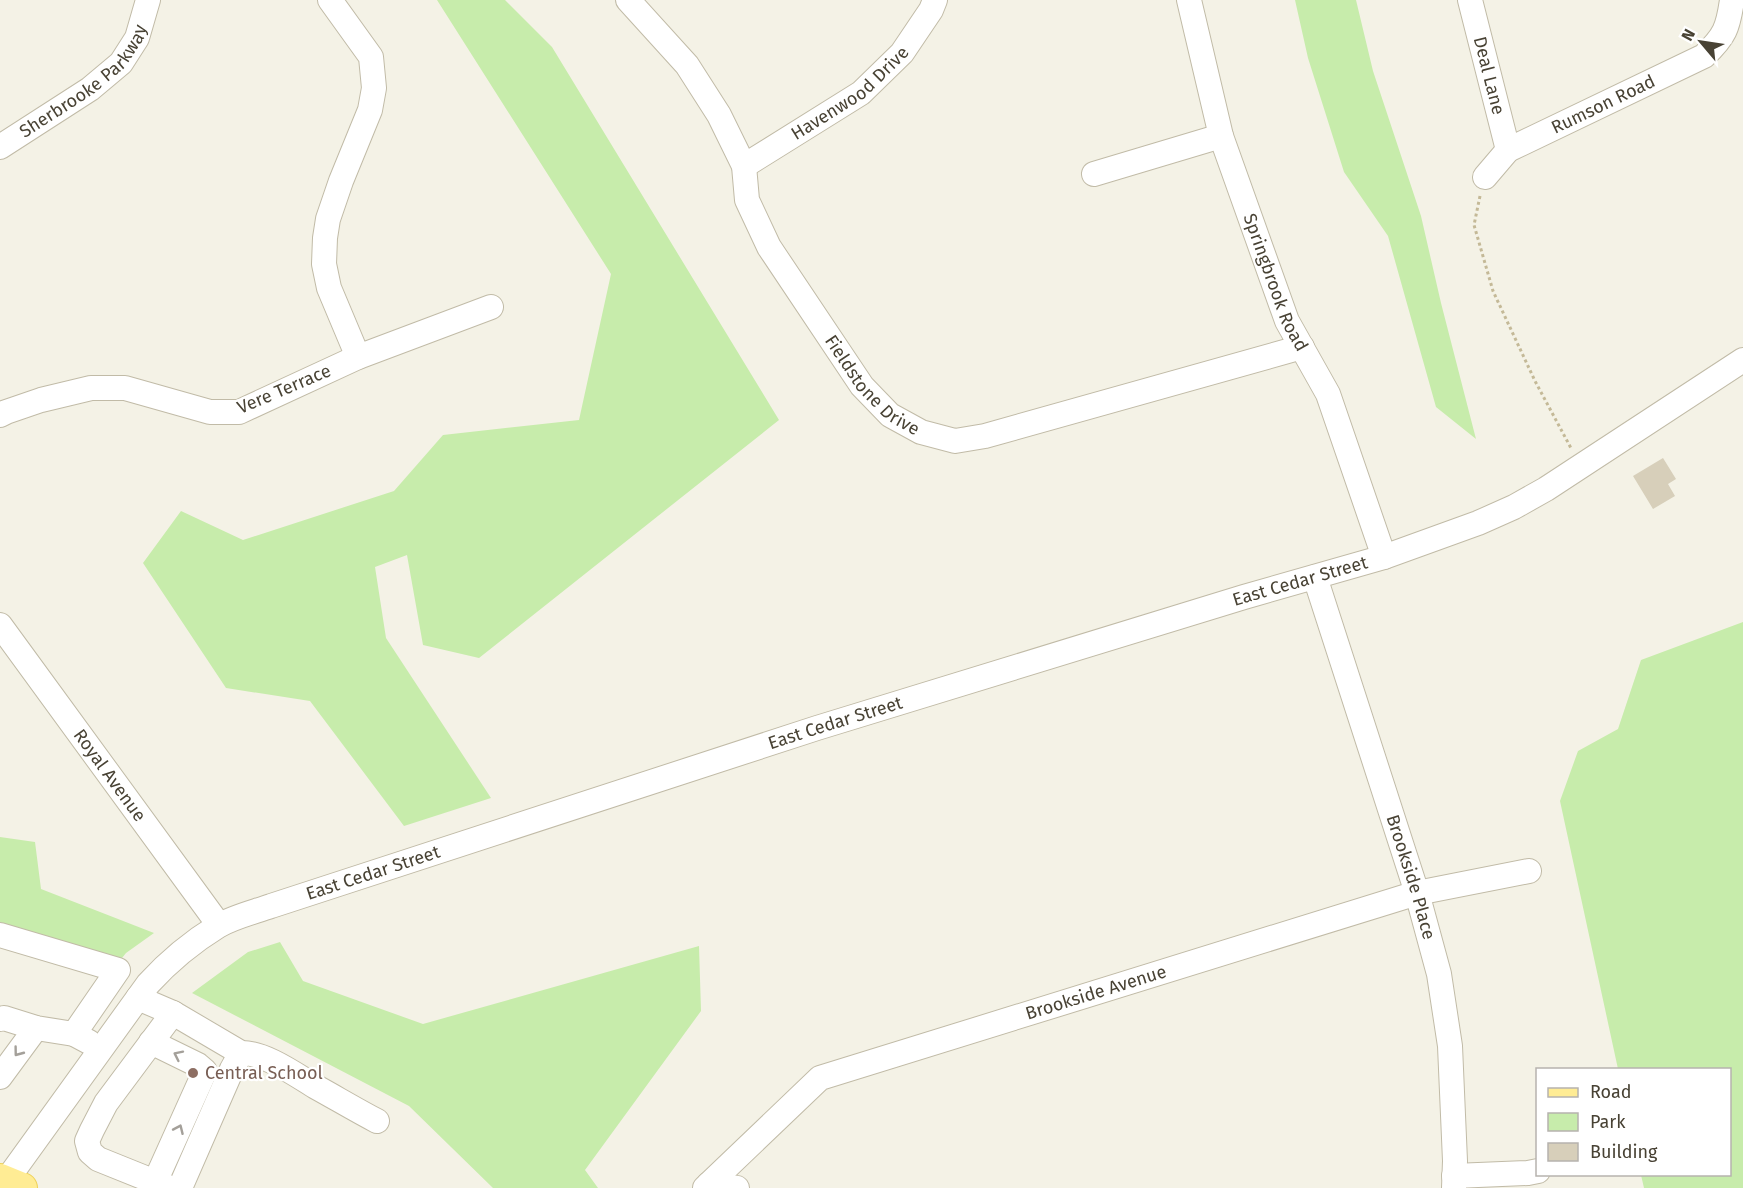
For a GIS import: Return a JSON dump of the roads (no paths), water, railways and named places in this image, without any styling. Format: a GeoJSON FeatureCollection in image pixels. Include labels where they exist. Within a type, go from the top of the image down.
{"type":"FeatureCollection","features":[{"type":"Feature","properties":{"kind":"street","name":"Sherbrooke Parkway"},"geometry":{"type":"LineString","coordinates":[[0,147],[90,89],[121,63],[137,38],[148,0]]}},
{"type":"Feature","properties":{"kind":"street"},"geometry":{"type":"LineString","coordinates":[[330,0],[370,57],[374,88],[370,110],[328,219],[325,238],[324,264],[329,288],[358,357]]}},
{"type":"Feature","properties":{"kind":"street","name":"Fieldstone Drive"},"geometry":{"type":"LineString","coordinates":[[628,0],[687,65],[719,115],[744,166],[747,200],[769,247],[862,386],[890,415],[921,432],[955,441],[985,436],[1302,347]]}},
{"type":"Feature","properties":{"kind":"street","name":"Havenwood Drive"},"geometry":{"type":"LineString","coordinates":[[744,166],[861,93],[902,53],[931,10],[935,0]]}},
{"type":"Feature","properties":{"kind":"street","name":"Springbrook Road"},"geometry":{"type":"LineString","coordinates":[[1189,0],[1221,136],[1287,321],[1328,394],[1384,557]]}},
{"type":"Feature","properties":{"kind":"street","name":"Deal Lane"},"geometry":{"type":"LineString","coordinates":[[1470,0],[1508,150]]}},
{"type":"Feature","properties":{"kind":"street","name":"Rumson Road"},"geometry":{"type":"LineString","coordinates":[[1508,150],[1704,56],[1720,41],[1729,19],[1732,0]]}},
{"type":"Feature","properties":{"kind":"street"},"geometry":{"type":"LineString","coordinates":[[1094,174],[1221,136]]}},
{"type":"Feature","properties":{"kind":"street"},"geometry":{"type":"LineString","coordinates":[[1485,177],[1508,150]]}},
{"type":"Feature","properties":{"kind":"street","name":"Vere Terrace"},"geometry":{"type":"LineString","coordinates":[[0,415],[41,400],[91,388],[125,388],[210,412],[239,412],[358,357],[492,308]]}},
{"type":"Feature","properties":{"kind":"street","name":"East Cedar Street"},"geometry":{"type":"LineString","coordinates":[[9,1183],[138,998],[162,969],[219,925],[765,744],[1384,557],[1478,523],[1514,507],[1581,467],[1743,360]]}},
{"type":"Feature","properties":{"kind":"street","name":"Brookside Place"},"geometry":{"type":"LineString","coordinates":[[1315,577],[1417,893],[1439,974],[1450,1046],[1454,1182]]}},
{"type":"Feature","properties":{"kind":"street","name":"Royal Avenue"},"geometry":{"type":"LineString","coordinates":[[0,625],[219,925]]}},
{"type":"Feature","properties":{"kind":"street","name":"Brookside Avenue"},"geometry":{"type":"LineString","coordinates":[[707,1186],[820,1078],[1417,893],[1529,871]]}},
{"type":"Feature","properties":{"kind":"street"},"geometry":{"type":"LineString","coordinates":[[0,935],[118,970],[138,998]]}},
{"type":"Feature","properties":{"kind":"street"},"geometry":{"type":"LineString","coordinates":[[74,1034],[118,970]]}},
{"type":"Feature","properties":{"kind":"street"},"geometry":{"type":"LineString","coordinates":[[101,995],[138,998],[173,1013],[241,1053],[249,1053],[277,1065],[377,1121]]}},
{"type":"Feature","properties":{"kind":"street"},"geometry":{"type":"LineString","coordinates":[[151,1042],[198,1065],[205,1071],[162,1185],[98,1159],[90,1152],[87,1141],[106,1103],[151,1042],[173,1013]]}},
{"type":"Feature","properties":{"kind":"street"},"geometry":{"type":"LineString","coordinates":[[0,1018],[36,1028],[74,1034],[102,1048]]}},
{"type":"Feature","properties":{"kind":"street"},"geometry":{"type":"LineString","coordinates":[[0,1077],[36,1028]]}},
{"type":"Feature","properties":{"kind":"street"},"geometry":{"type":"LineString","coordinates":[[180,1188],[241,1053]]}},
{"type":"Feature","properties":{"kind":"street"},"geometry":{"type":"LineString","coordinates":[[1454,1182],[1536,1171]]}},
{"type":"Feature","properties":{"kind":"street"},"geometry":{"type":"LineString","coordinates":[[707,1186],[736,1188]]}},
{"type":"Feature","properties":{"kind":"place","name":"Central School"},"geometry":{"type":"Point","coordinates":[193,1073]}}]}
